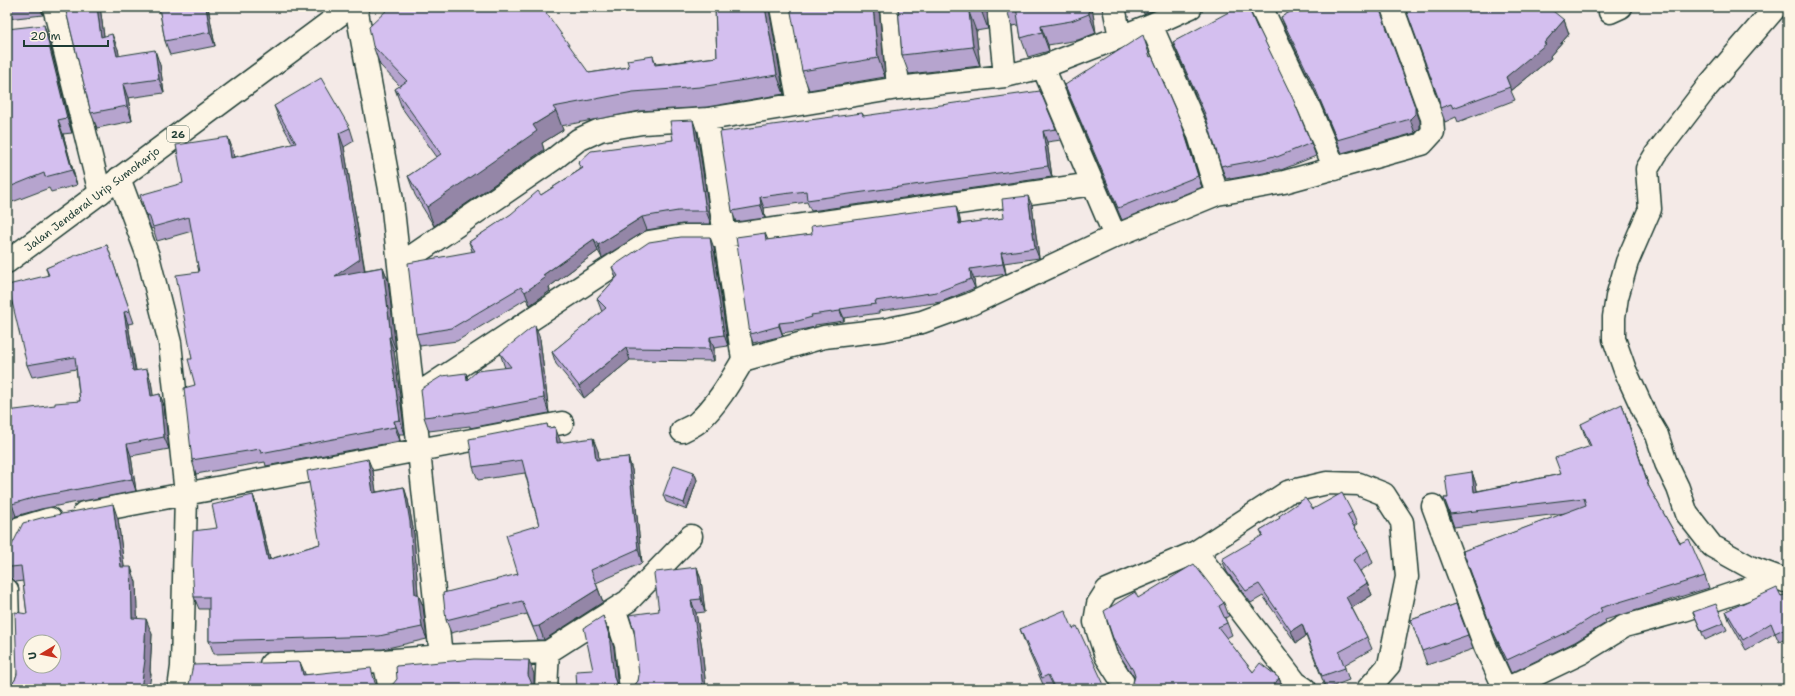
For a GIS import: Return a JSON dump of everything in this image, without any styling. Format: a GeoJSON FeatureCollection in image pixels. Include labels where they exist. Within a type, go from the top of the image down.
{"type":"FeatureCollection","features":[{"type":"Feature","properties":{"kind":"main road","name":"Jalan Jenderal Urip Sumoharjo"},"geometry":{"type":"LineString","coordinates":[[7,262],[350,7]]}},
{"type":"Feature","properties":{"kind":"main road"},"geometry":{"type":"LineString","coordinates":[[356,7],[392,200],[441,656]]}},
{"type":"Feature","properties":{"kind":"main road"},"geometry":{"type":"LineString","coordinates":[[782,7],[799,104]]}},
{"type":"Feature","properties":{"kind":"main road"},"geometry":{"type":"LineString","coordinates":[[891,7],[898,88]]}},
{"type":"Feature","properties":{"kind":"main road"},"geometry":{"type":"LineString","coordinates":[[998,7],[1005,76]]}},
{"type":"Feature","properties":{"kind":"main road"},"geometry":{"type":"LineString","coordinates":[[1114,7],[1120,37]]}},
{"type":"Feature","properties":{"kind":"main road"},"geometry":{"type":"LineString","coordinates":[[399,265],[554,159],[578,140],[600,130],[635,125],[708,119],[898,88],[1005,76],[1043,67],[1151,25],[1191,7]]}},
{"type":"Feature","properties":{"kind":"main road"},"geometry":{"type":"LineString","coordinates":[[1261,7],[1310,107],[1335,169]]}},
{"type":"Feature","properties":{"kind":"main road"},"geometry":{"type":"LineString","coordinates":[[743,360],[824,337],[884,330],[922,322],[971,304],[1115,236],[1217,194],[1284,182],[1422,144],[1433,132],[1432,118],[1392,7]]}},
{"type":"Feature","properties":{"kind":"main road"},"geometry":{"type":"LineString","coordinates":[[1776,7],[1708,86],[1647,168],[1650,209],[1627,262],[1617,297],[1614,317],[1614,340],[1625,370],[1646,416],[1657,435],[1666,463],[1678,488],[1686,514],[1712,546],[1750,567],[1784,580]]}},
{"type":"Feature","properties":{"kind":"main road"},"geometry":{"type":"LineString","coordinates":[[36,29],[56,16],[100,192]]}},
{"type":"Feature","properties":{"kind":"main road"},"geometry":{"type":"LineString","coordinates":[[1151,25],[1198,132],[1217,194]]}},
{"type":"Feature","properties":{"kind":"main road"},"geometry":{"type":"LineString","coordinates":[[1043,67],[1115,236]]}},
{"type":"Feature","properties":{"kind":"main road"},"geometry":{"type":"LineString","coordinates":[[682,432],[698,422],[713,405],[726,389],[743,360],[708,119]]}},
{"type":"Feature","properties":{"kind":"main road"},"geometry":{"type":"LineString","coordinates":[[119,178],[148,256],[170,343],[186,494],[182,667],[179,689]]}},
{"type":"Feature","properties":{"kind":"main road"},"geometry":{"type":"LineString","coordinates":[[413,397],[649,242],[684,236],[724,236],[1093,184]]}},
{"type":"Feature","properties":{"kind":"main road"},"geometry":{"type":"LineString","coordinates":[[7,554],[20,528],[43,520],[562,423]]}},
{"type":"Feature","properties":{"kind":"main road"},"geometry":{"type":"LineString","coordinates":[[1127,689],[1106,656],[1095,622],[1098,604],[1107,590],[1196,552],[1288,492],[1328,483],[1359,484],[1384,494],[1402,522],[1407,578],[1388,665],[1368,689]]}},
{"type":"Feature","properties":{"kind":"main road"},"geometry":{"type":"LineString","coordinates":[[1433,506],[1485,646],[1506,689],[1582,653],[1625,626],[1784,580]]}},
{"type":"Feature","properties":{"kind":"main road"},"geometry":{"type":"LineString","coordinates":[[252,665],[384,661],[441,656],[548,652],[615,611],[628,601],[691,536]]}},
{"type":"Feature","properties":{"kind":"main road"},"geometry":{"type":"LineString","coordinates":[[1196,552],[1296,683],[1304,689]]}},
{"type":"Feature","properties":{"kind":"main road"},"geometry":{"type":"LineString","coordinates":[[7,590],[10,689]]}},
{"type":"Feature","properties":{"kind":"main road"},"geometry":{"type":"LineString","coordinates":[[615,611],[626,645],[631,689]]}},
{"type":"Feature","properties":{"kind":"main road"},"geometry":{"type":"LineString","coordinates":[[546,689],[548,652]]}},
{"type":"Feature","properties":{"kind":"main road"},"geometry":{"type":"LineString","coordinates":[[384,661],[390,689]]}},
{"type":"Feature","properties":{"kind":"main road"},"geometry":{"type":"LineString","coordinates":[[182,667],[205,666]]}},
{"type":"Feature","properties":{"kind":"building"},"geometry":{"type":"Polygon","coordinates":[[[65,7],[97,7],[101,37],[112,34],[117,56],[155,50],[159,79],[123,84],[127,106],[91,113],[65,7]]]}},
{"type":"Feature","properties":{"kind":"building"},"geometry":{"type":"Polygon","coordinates":[[[159,7],[206,7],[210,32],[165,41],[159,7]]]}},
{"type":"Feature","properties":{"kind":"building"},"geometry":{"type":"Polygon","coordinates":[[[390,7],[542,7],[589,73],[629,67],[627,60],[653,56],[655,65],[717,57],[715,7],[765,7],[777,75],[700,87],[633,92],[553,107],[556,111],[533,125],[537,131],[427,207],[408,176],[441,154],[395,89],[407,81],[373,46],[369,27],[390,7]]]}},
{"type":"Feature","properties":{"kind":"building"},"geometry":{"type":"Polygon","coordinates":[[[790,7],[873,7],[878,58],[802,71],[790,7]]]}},
{"type":"Feature","properties":{"kind":"building"},"geometry":{"type":"Polygon","coordinates":[[[898,7],[981,7],[981,10],[969,12],[973,47],[902,55],[898,7]]]}},
{"type":"Feature","properties":{"kind":"building"},"geometry":{"type":"Polygon","coordinates":[[[1016,7],[1088,7],[1089,14],[1071,21],[1041,26],[1042,32],[1021,38],[1016,7]]]}},
{"type":"Feature","properties":{"kind":"building"},"geometry":{"type":"Polygon","coordinates":[[[1238,7],[1248,7],[1293,99],[1311,143],[1277,157],[1274,156],[1221,166],[1205,114],[1173,42],[1238,7]]]}},
{"type":"Feature","properties":{"kind":"building"},"geometry":{"type":"Polygon","coordinates":[[[1299,7],[1379,7],[1415,107],[1415,114],[1410,119],[1337,140],[1315,88],[1281,17],[1299,7]]]}},
{"type":"Feature","properties":{"kind":"building"},"geometry":{"type":"Polygon","coordinates":[[[1405,7],[1548,7],[1564,20],[1544,43],[1546,44],[1506,77],[1510,87],[1453,108],[1451,104],[1440,108],[1439,100],[1405,7]]]}},
{"type":"Feature","properties":{"kind":"building"},"geometry":{"type":"Polygon","coordinates":[[[44,25],[67,118],[58,120],[72,170],[45,177],[44,173],[7,188],[7,29],[44,25]]]}},
{"type":"Feature","properties":{"kind":"building"},"geometry":{"type":"Polygon","coordinates":[[[1143,35],[1150,57],[1152,56],[1182,125],[1198,176],[1118,208],[1065,85],[1143,35]]]}},
{"type":"Feature","properties":{"kind":"building"},"geometry":{"type":"Polygon","coordinates":[[[321,78],[350,128],[339,133],[360,259],[335,276],[383,267],[391,337],[389,337],[400,420],[394,421],[395,427],[261,453],[260,449],[192,460],[184,388],[195,385],[188,359],[192,359],[176,275],[199,272],[189,217],[153,227],[149,215],[146,215],[140,195],[183,183],[176,145],[228,137],[231,158],[296,143],[274,106],[321,78]]]}},
{"type":"Feature","properties":{"kind":"building"},"geometry":{"type":"Polygon","coordinates":[[[1040,91],[1056,129],[1043,131],[1048,166],[807,200],[806,191],[760,197],[761,206],[732,211],[720,132],[862,113],[863,116],[1040,91]]]}},
{"type":"Feature","properties":{"kind":"building"},"geometry":{"type":"Polygon","coordinates":[[[693,120],[706,211],[678,211],[642,217],[598,245],[594,239],[543,275],[545,278],[525,292],[521,287],[452,328],[416,334],[408,263],[475,251],[469,242],[511,214],[538,191],[541,195],[583,168],[578,163],[591,151],[673,140],[670,121],[693,120]]]}},
{"type":"Feature","properties":{"kind":"building"},"geometry":{"type":"Polygon","coordinates":[[[1028,196],[1035,248],[1001,253],[1003,264],[970,269],[971,279],[937,292],[875,301],[876,304],[811,315],[812,317],[798,321],[779,323],[779,326],[750,334],[736,237],[765,233],[766,240],[812,234],[811,226],[956,206],[959,224],[1004,218],[1002,199],[1028,196]]]}},
{"type":"Feature","properties":{"kind":"building"},"geometry":{"type":"Polygon","coordinates":[[[681,237],[710,237],[724,335],[710,337],[710,349],[626,348],[579,386],[552,352],[606,308],[597,299],[618,276],[612,267],[649,242],[681,237]]]}},
{"type":"Feature","properties":{"kind":"building"},"geometry":{"type":"Polygon","coordinates":[[[107,245],[130,311],[124,312],[133,371],[147,369],[151,396],[160,394],[164,437],[127,444],[132,479],[36,497],[12,504],[7,508],[7,411],[55,405],[55,403],[80,401],[75,357],[27,365],[8,285],[49,275],[46,268],[74,256],[107,245]]]}},
{"type":"Feature","properties":{"kind":"building"},"geometry":{"type":"Polygon","coordinates":[[[535,325],[544,398],[465,413],[424,417],[421,389],[442,376],[466,373],[467,380],[477,371],[511,367],[500,353],[535,325]]]}},
{"type":"Feature","properties":{"kind":"building"},"geometry":{"type":"Polygon","coordinates":[[[1622,404],[1648,485],[1680,543],[1689,539],[1705,576],[1600,608],[1602,611],[1571,630],[1507,660],[1492,629],[1463,551],[1586,505],[1584,498],[1450,514],[1444,498],[1448,498],[1445,476],[1472,472],[1474,492],[1561,474],[1555,458],[1591,446],[1581,424],[1622,404]]]}},
{"type":"Feature","properties":{"kind":"building"},"geometry":{"type":"Polygon","coordinates":[[[547,424],[548,428],[555,427],[557,443],[593,438],[596,460],[628,457],[638,549],[591,570],[598,589],[539,626],[533,627],[522,601],[446,620],[443,593],[518,574],[506,535],[539,525],[522,460],[473,467],[469,439],[547,424]]]}},
{"type":"Feature","properties":{"kind":"building"},"geometry":{"type":"Polygon","coordinates":[[[368,459],[373,493],[404,487],[410,522],[415,594],[418,594],[422,627],[379,636],[209,641],[209,597],[194,597],[192,563],[193,531],[217,528],[212,505],[253,495],[268,560],[320,544],[307,471],[368,459]]]}},
{"type":"Feature","properties":{"kind":"building"},"geometry":{"type":"Polygon","coordinates":[[[674,465],[694,472],[684,503],[663,495],[674,465]]]}},
{"type":"Feature","properties":{"kind":"building"},"geometry":{"type":"Polygon","coordinates":[[[1342,493],[1352,512],[1347,515],[1368,550],[1353,560],[1367,583],[1346,597],[1367,637],[1339,652],[1345,668],[1322,676],[1302,624],[1291,631],[1259,584],[1246,591],[1222,559],[1263,535],[1260,530],[1280,518],[1279,516],[1305,498],[1313,509],[1342,493]]]}},
{"type":"Feature","properties":{"kind":"building"},"geometry":{"type":"Polygon","coordinates":[[[113,504],[121,567],[131,567],[132,618],[146,619],[145,660],[141,689],[7,689],[7,686],[11,685],[15,680],[17,674],[15,612],[27,614],[21,566],[11,567],[7,564],[7,550],[10,549],[23,523],[113,504]]]}},
{"type":"Feature","properties":{"kind":"building"},"geometry":{"type":"Polygon","coordinates":[[[1194,564],[1224,603],[1219,606],[1227,623],[1218,627],[1253,672],[1260,663],[1279,678],[1271,689],[1139,689],[1133,683],[1135,676],[1133,670],[1113,638],[1104,611],[1135,592],[1138,598],[1194,564]]]}},
{"type":"Feature","properties":{"kind":"building"},"geometry":{"type":"Polygon","coordinates":[[[697,567],[701,599],[691,600],[697,635],[703,689],[577,689],[576,671],[593,670],[584,628],[603,616],[609,635],[616,683],[622,688],[634,686],[638,681],[639,675],[634,630],[629,615],[659,611],[654,574],[656,572],[697,567]]]}},
{"type":"Feature","properties":{"kind":"building"},"geometry":{"type":"Polygon","coordinates":[[[1777,588],[1781,596],[1788,594],[1788,627],[1775,633],[1771,623],[1743,640],[1726,611],[1777,588]]]}},
{"type":"Feature","properties":{"kind":"building"},"geometry":{"type":"Polygon","coordinates":[[[1456,604],[1468,635],[1422,651],[1411,620],[1456,604]]]}},
{"type":"Feature","properties":{"kind":"building"},"geometry":{"type":"Polygon","coordinates":[[[1716,604],[1724,623],[1702,632],[1693,612],[1716,604]]]}},
{"type":"Feature","properties":{"kind":"building"},"geometry":{"type":"Polygon","coordinates":[[[1065,610],[1073,629],[1077,626],[1106,689],[1055,689],[1048,675],[1042,678],[1020,629],[1065,610]]]}},
{"type":"Feature","properties":{"kind":"building"},"geometry":{"type":"Polygon","coordinates":[[[474,659],[529,660],[528,675],[532,684],[532,689],[188,689],[193,665],[300,662],[303,675],[371,668],[375,683],[381,687],[387,687],[393,684],[397,679],[396,666],[474,659]]]}}]}
